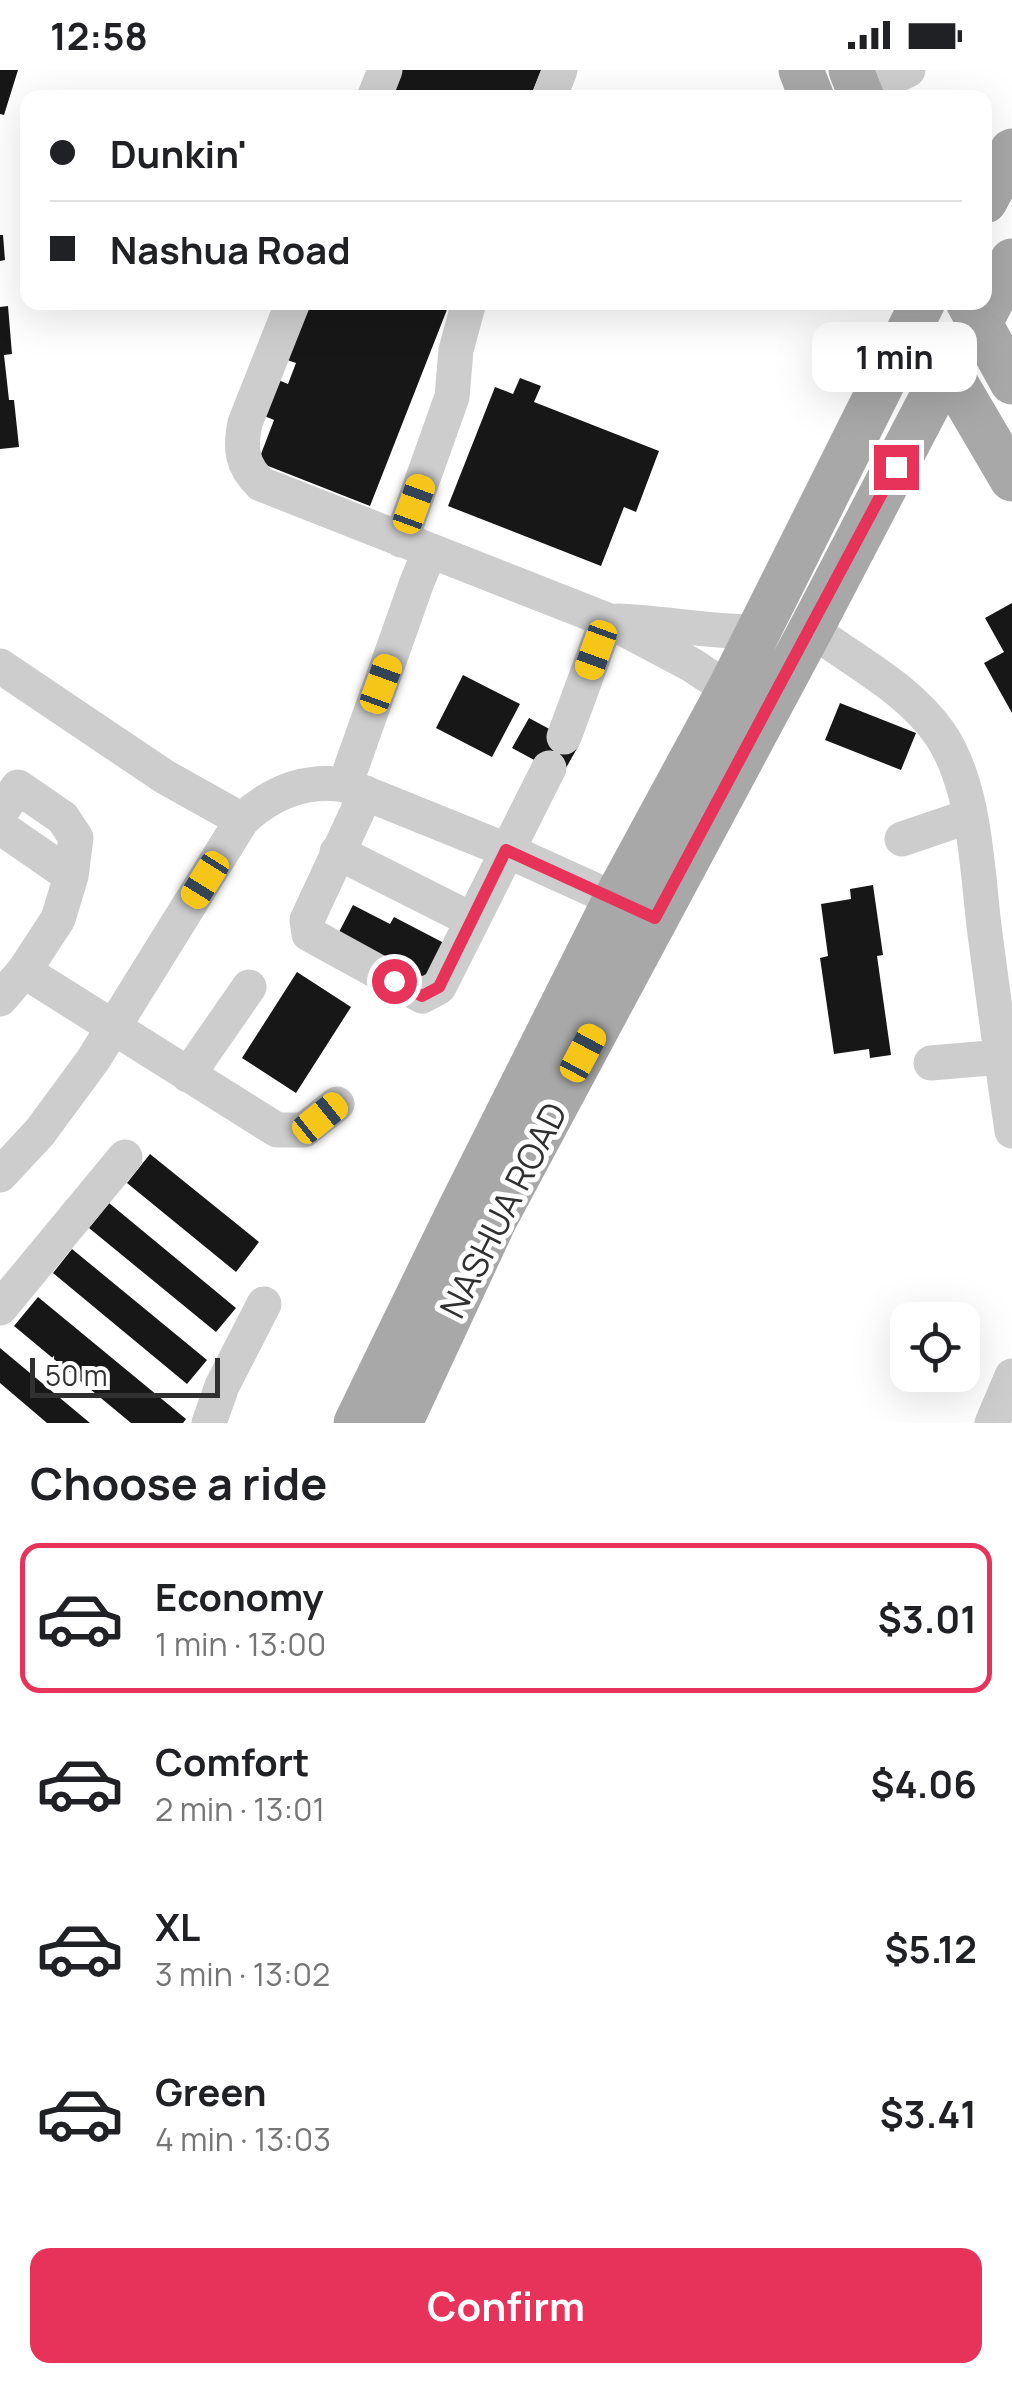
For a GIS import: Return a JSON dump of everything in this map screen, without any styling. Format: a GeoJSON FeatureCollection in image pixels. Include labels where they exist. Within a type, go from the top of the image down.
{"type":"FeatureCollection","features":[{"type":"Feature","properties":{"kind":"main road"},"geometry":{"type":"LineString","coordinates":[[992,188],[1012,152]]}},
{"type":"Feature","properties":{"kind":"main road","name":"NASHUA ROAD"},"geometry":{"type":"LineString","coordinates":[[992,289],[1012,261]]}},
{"type":"Feature","properties":{"kind":"main road","name":"NASHUA ROAD"},"geometry":{"type":"LineString","coordinates":[[400,1423],[635,909],[729,690],[915,310]]}},
{"type":"Feature","properties":{"kind":"main road"},"geometry":{"type":"LineString","coordinates":[[917,310],[946,370],[1012,479]]}},
{"type":"Feature","properties":{"kind":"main road"},"geometry":{"type":"LineString","coordinates":[[974,314],[1012,382]]}},
{"type":"Feature","properties":{"kind":"main road","name":"NASHUA ROAD"},"geometry":{"type":"LineString","coordinates":[[356,1423],[635,909],[811,629],[974,314]]}},
{"type":"Feature","properties":{"kind":"street"},"geometry":{"type":"LineString","coordinates":[[857,86],[906,70]]}},
{"type":"Feature","properties":{"kind":"street"},"geometry":{"type":"LineString","coordinates":[[290,310],[241,442],[243,460],[261,484],[607,620],[692,665],[729,690]]}},
{"type":"Feature","properties":{"kind":"street"},"geometry":{"type":"LineString","coordinates":[[467,310],[456,350],[452,397],[416,546],[417,582],[337,852],[306,920],[309,934],[422,996],[439,987],[556,752],[607,620]]}},
{"type":"Feature","properties":{"kind":"street"},"geometry":{"type":"LineString","coordinates":[[607,620],[758,632]]}},
{"type":"Feature","properties":{"kind":"street"},"geometry":{"type":"LineString","coordinates":[[811,629],[900,691],[924,713],[956,764],[970,816],[1012,1130]]}},
{"type":"Feature","properties":{"kind":"street"},"geometry":{"type":"LineString","coordinates":[[0,666],[166,776],[242,820]]}},
{"type":"Feature","properties":{"kind":"street"},"geometry":{"type":"LineString","coordinates":[[0,1175],[40,1132],[113,1028],[242,820],[256,807],[291,788],[327,782],[356,789],[506,850],[635,909]]}},
{"type":"Feature","properties":{"kind":"street"},"geometry":{"type":"LineString","coordinates":[[0,813],[18,787],[63,818],[76,838],[71,876],[58,919],[0,999]]}},
{"type":"Feature","properties":{"kind":"street"},"geometry":{"type":"LineString","coordinates":[[902,839],[970,816]]}},
{"type":"Feature","properties":{"kind":"street"},"geometry":{"type":"LineString","coordinates":[[0,827],[71,876]]}},
{"type":"Feature","properties":{"kind":"street"},"geometry":{"type":"LineString","coordinates":[[337,852],[472,920]]}},
{"type":"Feature","properties":{"kind":"street"},"geometry":{"type":"LineString","coordinates":[[24,971],[276,1130],[304,1130],[337,1104]]}},
{"type":"Feature","properties":{"kind":"street"},"geometry":{"type":"LineString","coordinates":[[188,1075],[249,987]]}},
{"type":"Feature","properties":{"kind":"street"},"geometry":{"type":"LineString","coordinates":[[932,1063],[1001,1057]]}},
{"type":"Feature","properties":{"kind":"street"},"geometry":{"type":"LineString","coordinates":[[0,1308],[125,1157]]}},
{"type":"Feature","properties":{"kind":"street"},"geometry":{"type":"LineString","coordinates":[[209,1423],[222,1386],[264,1304]]}},
{"type":"Feature","properties":{"kind":"street"},"geometry":{"type":"LineString","coordinates":[[992,1423],[1012,1376]]}},
{"type":"Feature","properties":{"kind":"building"},"geometry":{"type":"Polygon","coordinates":[[[0,70],[18,70],[4,115],[0,114],[0,70]]]}},
{"type":"Feature","properties":{"kind":"building"},"geometry":{"type":"Polygon","coordinates":[[[401,70],[541,70],[533,90],[393,90],[401,70]]]}},
{"type":"Feature","properties":{"kind":"building"},"geometry":{"type":"Polygon","coordinates":[[[0,235],[5,260],[0,261],[0,235]]]}},
{"type":"Feature","properties":{"kind":"building"},"geometry":{"type":"Polygon","coordinates":[[[8,306],[12,354],[4,355],[19,447],[0,449],[0,307],[8,306]]]}},
{"type":"Feature","properties":{"kind":"building"},"geometry":{"type":"Polygon","coordinates":[[[307,310],[447,310],[370,506],[258,462],[274,420],[262,415],[276,379],[288,384],[296,363],[287,360],[307,310]]]}},
{"type":"Feature","properties":{"kind":"building"},"geometry":{"type":"Polygon","coordinates":[[[520,378],[541,386],[534,402],[659,451],[636,512],[624,507],[601,566],[448,506],[495,387],[513,394],[520,378]]]}},
{"type":"Feature","properties":{"kind":"building"},"geometry":{"type":"Polygon","coordinates":[[[1012,603],[1012,713],[984,663],[1004,652],[985,618],[1012,603]]]}},
{"type":"Feature","properties":{"kind":"building"},"geometry":{"type":"Polygon","coordinates":[[[463,675],[520,704],[492,757],[436,728],[463,675]]]}},
{"type":"Feature","properties":{"kind":"building"},"geometry":{"type":"Polygon","coordinates":[[[840,703],[916,733],[901,770],[825,740],[840,703]]]}},
{"type":"Feature","properties":{"kind":"building"},"geometry":{"type":"Polygon","coordinates":[[[529,718],[579,745],[562,775],[512,748],[529,718]]]}},
{"type":"Feature","properties":{"kind":"building"},"geometry":{"type":"Polygon","coordinates":[[[873,885],[883,955],[877,956],[891,1055],[870,1058],[869,1049],[834,1054],[820,958],[828,956],[821,904],[851,899],[850,889],[873,885]]]}},
{"type":"Feature","properties":{"kind":"building"},"geometry":{"type":"Polygon","coordinates":[[[353,905],[390,924],[394,917],[444,943],[423,984],[338,934],[353,905]]]}},
{"type":"Feature","properties":{"kind":"building"},"geometry":{"type":"Polygon","coordinates":[[[297,972],[351,1007],[296,1093],[242,1058],[297,972]]]}},
{"type":"Feature","properties":{"kind":"building"},"geometry":{"type":"Polygon","coordinates":[[[150,1154],[259,1242],[236,1272],[127,1183],[150,1154]]]}},
{"type":"Feature","properties":{"kind":"building"},"geometry":{"type":"Polygon","coordinates":[[[109,1203],[236,1308],[216,1332],[89,1228],[109,1203]]]}},
{"type":"Feature","properties":{"kind":"building"},"geometry":{"type":"Polygon","coordinates":[[[72,1249],[207,1360],[187,1384],[53,1273],[72,1249]]]}},
{"type":"Feature","properties":{"kind":"building"},"geometry":{"type":"Polygon","coordinates":[[[38,1297],[186,1419],[183,1423],[131,1423],[14,1326],[38,1297]]]}},
{"type":"Feature","properties":{"kind":"building"},"geometry":{"type":"Polygon","coordinates":[[[0,1348],[90,1423],[47,1423],[0,1383],[0,1348]]]}},
{"type":"Feature","properties":{"kind":"route"},"geometry":{"type":"LineString","coordinates":[[394,981],[422,996],[439,987],[506,850],[655,918],[896,467]]}}]}
